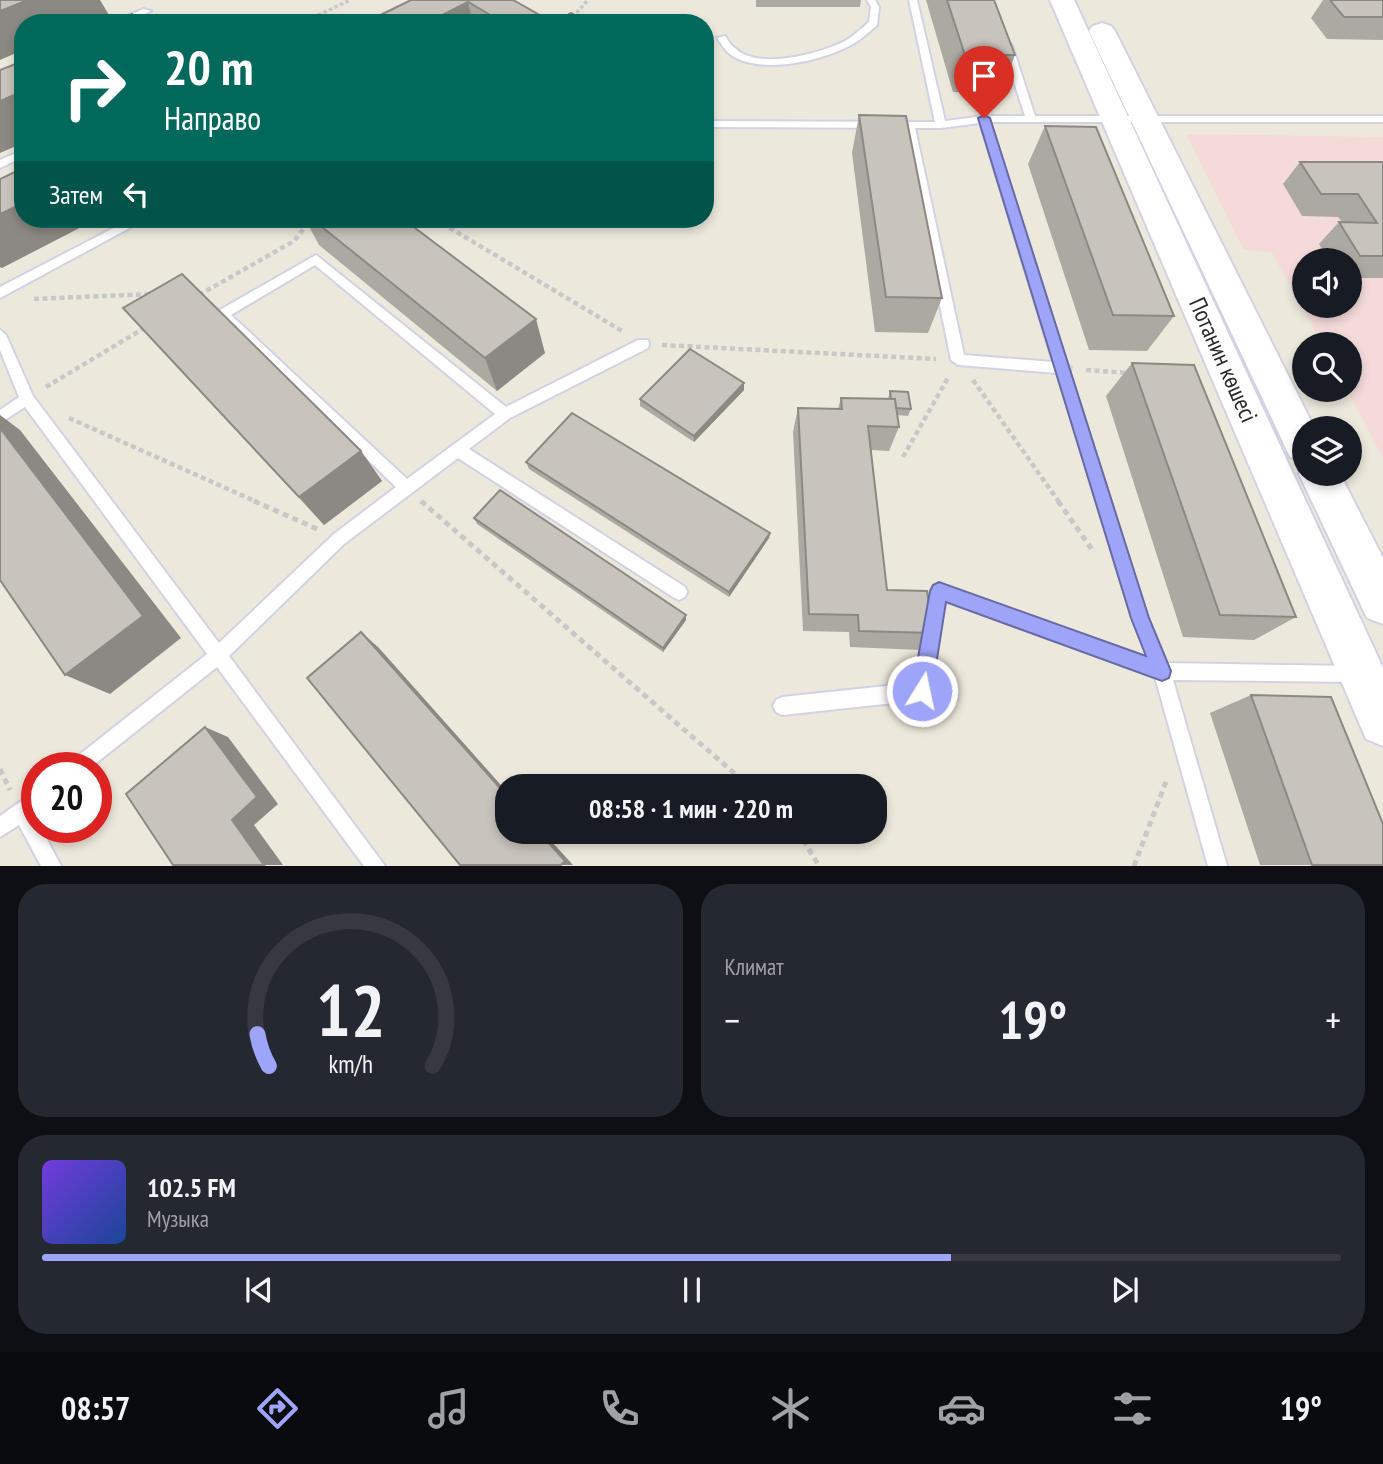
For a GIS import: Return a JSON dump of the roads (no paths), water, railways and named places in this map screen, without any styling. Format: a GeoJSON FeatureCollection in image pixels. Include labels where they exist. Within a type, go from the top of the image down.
{"type":"FeatureCollection","features":[{"type":"Feature","properties":{"kind":"main road","name":"Потанин көшесі"},"geometry":{"type":"LineString","coordinates":[[1062,0],[1292,422]]}},
{"type":"Feature","properties":{"kind":"main road","name":"Потанин көшесі"},"geometry":{"type":"LineString","coordinates":[[1087,0],[1129,120],[1229,371],[1383,722]]}},
{"type":"Feature","properties":{"kind":"main road"},"geometry":{"type":"LineString","coordinates":[[1325,486],[1383,603]]}},
{"type":"Feature","properties":{"kind":"lane"},"geometry":{"type":"LineString","coordinates":[[722,38],[734,54],[762,60],[823,54],[850,42],[874,23],[875,7],[871,0]]}},
{"type":"Feature","properties":{"kind":"lane"},"geometry":{"type":"LineString","coordinates":[[913,0],[941,125]]}},
{"type":"Feature","properties":{"kind":"lane"},"geometry":{"type":"LineString","coordinates":[[137,14],[146,10]]}},
{"type":"Feature","properties":{"kind":"lane"},"geometry":{"type":"LineString","coordinates":[[1006,40],[1031,119]]}},
{"type":"Feature","properties":{"kind":"lane"},"geometry":{"type":"LineString","coordinates":[[984,118],[1140,618],[1162,671],[1218,866]]}},
{"type":"Feature","properties":{"kind":"lane"},"geometry":{"type":"LineString","coordinates":[[714,124],[941,125],[984,118],[1383,119]]}},
{"type":"Feature","properties":{"kind":"lane"},"geometry":{"type":"LineString","coordinates":[[909,125],[958,360],[1064,368]]}},
{"type":"Feature","properties":{"kind":"lane"},"geometry":{"type":"LineString","coordinates":[[0,293],[123,228]]}},
{"type":"Feature","properties":{"kind":"lane"},"geometry":{"type":"LineString","coordinates":[[408,489],[222,314],[316,259],[505,414]]}},
{"type":"Feature","properties":{"kind":"lane"},"geometry":{"type":"LineString","coordinates":[[0,335],[27,398],[376,866]]}},
{"type":"Feature","properties":{"kind":"lane"},"geometry":{"type":"LineString","coordinates":[[96,752],[220,654],[339,539],[505,414],[643,344]]}},
{"type":"Feature","properties":{"kind":"lane"},"geometry":{"type":"LineString","coordinates":[[0,416],[27,398]]}},
{"type":"Feature","properties":{"kind":"lane"},"geometry":{"type":"LineString","coordinates":[[458,450],[678,592]]}},
{"type":"Feature","properties":{"kind":"lane"},"geometry":{"type":"LineString","coordinates":[[782,706],[922,691],[939,591],[1162,671],[1361,674]]}},
{"type":"Feature","properties":{"kind":"lane"},"geometry":{"type":"LineString","coordinates":[[0,828],[21,811]]}},
{"type":"Feature","properties":{"kind":"lane"},"geometry":{"type":"LineString","coordinates":[[39,843],[52,866]]}}]}
